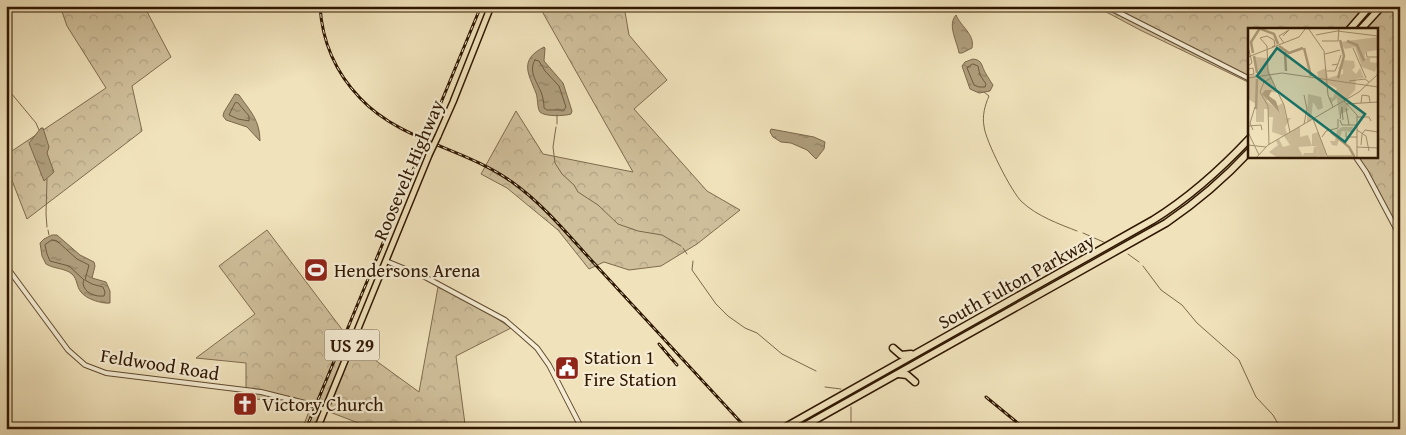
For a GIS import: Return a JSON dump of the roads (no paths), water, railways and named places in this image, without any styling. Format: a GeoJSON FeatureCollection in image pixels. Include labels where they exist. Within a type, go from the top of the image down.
{"type":"FeatureCollection","features":[{"type":"Feature","properties":{"kind":"highway"},"geometry":{"type":"LineString","coordinates":[[1351,28],[1370,6]]}},
{"type":"Feature","properties":{"kind":"highway"},"geometry":{"type":"LineString","coordinates":[[1363,28],[1382,6]]}},
{"type":"Feature","properties":{"kind":"highway","name":"South Fulton Parkway"},"geometry":{"type":"LineString","coordinates":[[782,429],[1169,211],[1209,180],[1248,140]]}},
{"type":"Feature","properties":{"kind":"highway","name":"South Fulton Parkway"},"geometry":{"type":"LineString","coordinates":[[800,429],[1166,223],[1208,192],[1248,154]]}},
{"type":"Feature","properties":{"kind":"highway"},"geometry":{"type":"LineString","coordinates":[[881,374],[893,361],[895,355],[893,348],[903,355],[926,349]]}},
{"type":"Feature","properties":{"kind":"highway"},"geometry":{"type":"LineString","coordinates":[[895,375],[907,374],[915,382],[912,371],[917,362]]}},
{"type":"Feature","properties":{"kind":"main road","name":"Roosevelt Highway"},"geometry":{"type":"LineString","coordinates":[[317,429],[491,6]]}},
{"type":"Feature","properties":{"kind":"street"},"geometry":{"type":"LineString","coordinates":[[1106,6],[1248,78]]}},
{"type":"Feature","properties":{"kind":"street"},"geometry":{"type":"LineString","coordinates":[[1356,158],[1366,172],[1400,236]]}},
{"type":"Feature","properties":{"kind":"street"},"geometry":{"type":"LineString","coordinates":[[386,261],[425,276],[505,320],[520,332],[537,348],[548,365],[582,429]]}},
{"type":"Feature","properties":{"kind":"street","name":"Feldwood Road"},"geometry":{"type":"LineString","coordinates":[[6,266],[68,350],[85,365],[96,370],[106,373],[261,392],[313,405],[325,410]]}},
{"type":"Feature","properties":{"kind":"water"},"geometry":{"type":"Polygon","coordinates":[[[956,15],[970,35],[972,43],[972,48],[962,53],[959,53],[952,28],[953,19],[956,15]]]}},
{"type":"Feature","properties":{"kind":"water"},"geometry":{"type":"Polygon","coordinates":[[[544,47],[544,61],[563,83],[572,111],[571,114],[550,115],[543,114],[539,110],[537,95],[528,73],[528,62],[536,52],[544,47]]]}},
{"type":"Feature","properties":{"kind":"water"},"geometry":{"type":"Polygon","coordinates":[[[973,59],[980,62],[993,85],[990,91],[979,93],[970,89],[962,66],[965,62],[973,59]]]}},
{"type":"Feature","properties":{"kind":"water"},"geometry":{"type":"Polygon","coordinates":[[[235,94],[239,95],[254,116],[260,134],[260,141],[247,127],[226,120],[223,116],[235,94]]]}},
{"type":"Feature","properties":{"kind":"water"},"geometry":{"type":"Polygon","coordinates":[[[43,128],[49,147],[47,153],[54,172],[44,181],[29,143],[43,128]]]}},
{"type":"Feature","properties":{"kind":"water"},"geometry":{"type":"Polygon","coordinates":[[[771,129],[814,137],[825,142],[824,149],[816,159],[807,150],[791,143],[781,142],[773,137],[770,132],[771,129]]]}},
{"type":"Feature","properties":{"kind":"water"},"geometry":{"type":"Polygon","coordinates":[[[52,235],[57,235],[80,255],[94,262],[92,278],[106,282],[110,291],[110,303],[99,302],[83,295],[72,274],[46,264],[42,256],[40,243],[52,235]]]}},
{"type":"Feature","properties":{"kind":"waterway"},"geometry":{"type":"LineString","coordinates":[[1394,6],[1395,13],[1400,20]]}},
{"type":"Feature","properties":{"kind":"waterway"},"geometry":{"type":"LineString","coordinates":[[6,79],[11,93],[36,123],[39,130]]}},
{"type":"Feature","properties":{"kind":"waterway"},"geometry":{"type":"LineString","coordinates":[[984,92],[989,96],[983,122],[989,143],[1018,197],[1028,207],[1041,215],[1077,231]]}},
{"type":"Feature","properties":{"kind":"waterway"},"geometry":{"type":"LineString","coordinates":[[557,115],[557,124]]}},
{"type":"Feature","properties":{"kind":"waterway"},"geometry":{"type":"LineString","coordinates":[[556,127],[553,147],[555,163],[578,192],[598,205],[618,224],[638,231],[662,235],[681,246]]}},
{"type":"Feature","properties":{"kind":"waterway"},"geometry":{"type":"LineString","coordinates":[[47,179],[47,227]]}},
{"type":"Feature","properties":{"kind":"waterway"},"geometry":{"type":"LineString","coordinates":[[48,230],[49,235]]}},
{"type":"Feature","properties":{"kind":"waterway"},"geometry":{"type":"LineString","coordinates":[[1083,233],[1108,244]]}},
{"type":"Feature","properties":{"kind":"waterway"},"geometry":{"type":"LineString","coordinates":[[683,248],[687,254]]}},
{"type":"Feature","properties":{"kind":"waterway"},"geometry":{"type":"LineString","coordinates":[[1128,254],[1139,262]]}},
{"type":"Feature","properties":{"kind":"waterway"},"geometry":{"type":"LineString","coordinates":[[693,261],[692,270],[716,304],[728,316],[745,328],[757,333],[782,354],[816,371]]}},
{"type":"Feature","properties":{"kind":"waterway"},"geometry":{"type":"LineString","coordinates":[[1143,266],[1161,290],[1182,305],[1197,323],[1239,360],[1256,397],[1273,415],[1281,429]]}},
{"type":"Feature","properties":{"kind":"waterway"},"geometry":{"type":"LineString","coordinates":[[825,387],[841,389]]}},
{"type":"Feature","properties":{"kind":"waterway"},"geometry":{"type":"LineString","coordinates":[[851,407],[853,429]]}},
{"type":"Feature","properties":{"kind":"railway"},"geometry":{"type":"LineString","coordinates":[[320,6],[324,32],[332,56],[344,78],[360,98],[376,113],[413,135],[494,170],[536,202],[747,429]]}},
{"type":"Feature","properties":{"kind":"railway"},"geometry":{"type":"LineString","coordinates":[[306,429],[481,6]]}},
{"type":"Feature","properties":{"kind":"railway"},"geometry":{"type":"LineString","coordinates":[[659,344],[677,365]]}},
{"type":"Feature","properties":{"kind":"railway"},"geometry":{"type":"LineString","coordinates":[[986,397],[1025,429]]}},
{"type":"Feature","properties":{"kind":"place","name":"Hendersons Arena"},"geometry":{"type":"Point","coordinates":[316,270]}},
{"type":"Feature","properties":{"kind":"place","name":"Station 1 Fire Station"},"geometry":{"type":"Point","coordinates":[567,368]}},
{"type":"Feature","properties":{"kind":"place","name":"Victory Church"},"geometry":{"type":"Point","coordinates":[245,404]}}]}
